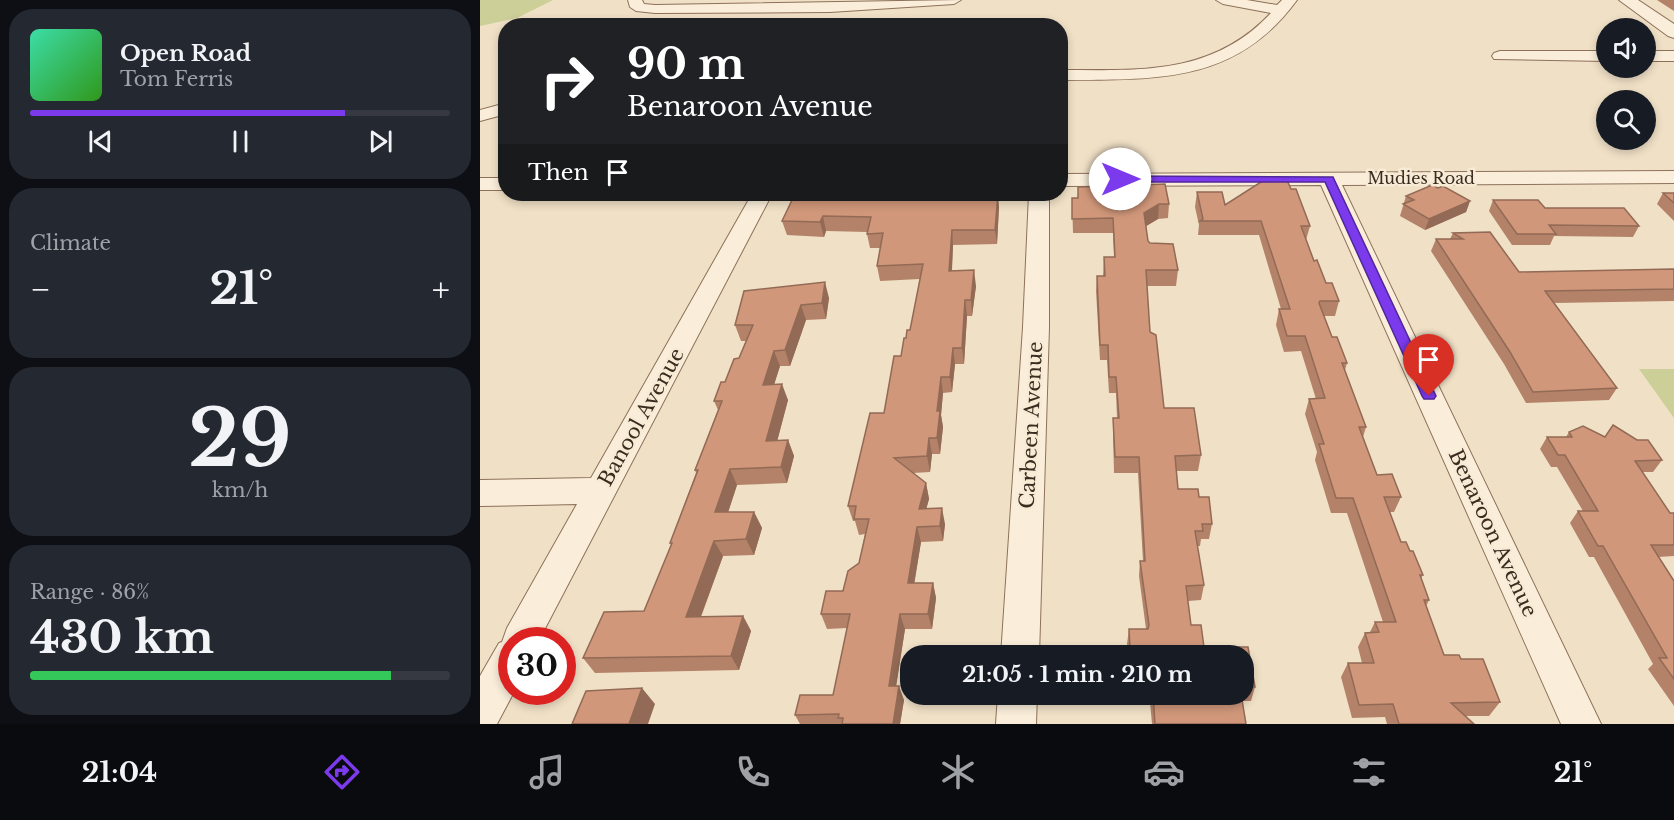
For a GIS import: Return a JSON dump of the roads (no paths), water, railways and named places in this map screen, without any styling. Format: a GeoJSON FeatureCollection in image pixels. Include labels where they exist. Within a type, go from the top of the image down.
{"type":"FeatureCollection","features":[{"type":"Feature","properties":{"kind":"street"},"geometry":{"type":"LineString","coordinates":[[635,0],[635,4],[641,8],[655,9],[830,8],[954,0]]}},
{"type":"Feature","properties":{"kind":"street"},"geometry":{"type":"LineString","coordinates":[[1223,0],[1285,5]]}},
{"type":"Feature","properties":{"kind":"street"},"geometry":{"type":"LineString","coordinates":[[1627,0],[1674,32]]}},
{"type":"Feature","properties":{"kind":"street"},"geometry":{"type":"LineString","coordinates":[[1068,75],[1146,74],[1198,65],[1246,45],[1285,5]]}},
{"type":"Feature","properties":{"kind":"street"},"geometry":{"type":"LineString","coordinates":[[1500,56],[1596,56]]}},
{"type":"Feature","properties":{"kind":"street"},"geometry":{"type":"LineString","coordinates":[[1656,56],[1674,56]]}},
{"type":"Feature","properties":{"kind":"street"},"geometry":{"type":"LineString","coordinates":[[480,116],[498,110]]}},
{"type":"Feature","properties":{"kind":"street","name":"Mudies Road"},"geometry":{"type":"LineString","coordinates":[[1068,180],[1674,177]]}},
{"type":"Feature","properties":{"kind":"street","name":"Benaroon Avenue"},"geometry":{"type":"LineString","coordinates":[[1329,179],[1581,724]]}},
{"type":"Feature","properties":{"kind":"street"},"geometry":{"type":"LineString","coordinates":[[480,184],[498,184]]}},
{"type":"Feature","properties":{"kind":"street","name":"Banool Avenue"},"geometry":{"type":"LineString","coordinates":[[527,627],[758,201]]}},
{"type":"Feature","properties":{"kind":"street","name":"Carbeen Avenue"},"geometry":{"type":"LineString","coordinates":[[1021,645],[1036,327],[1039,201]]}},
{"type":"Feature","properties":{"kind":"street"},"geometry":{"type":"LineString","coordinates":[[480,493],[601,491]]}},
{"type":"Feature","properties":{"kind":"street"},"geometry":{"type":"LineString","coordinates":[[480,715],[498,682]]}},
{"type":"Feature","properties":{"kind":"street"},"geometry":{"type":"LineString","coordinates":[[1016,724],[1017,705]]}}]}
